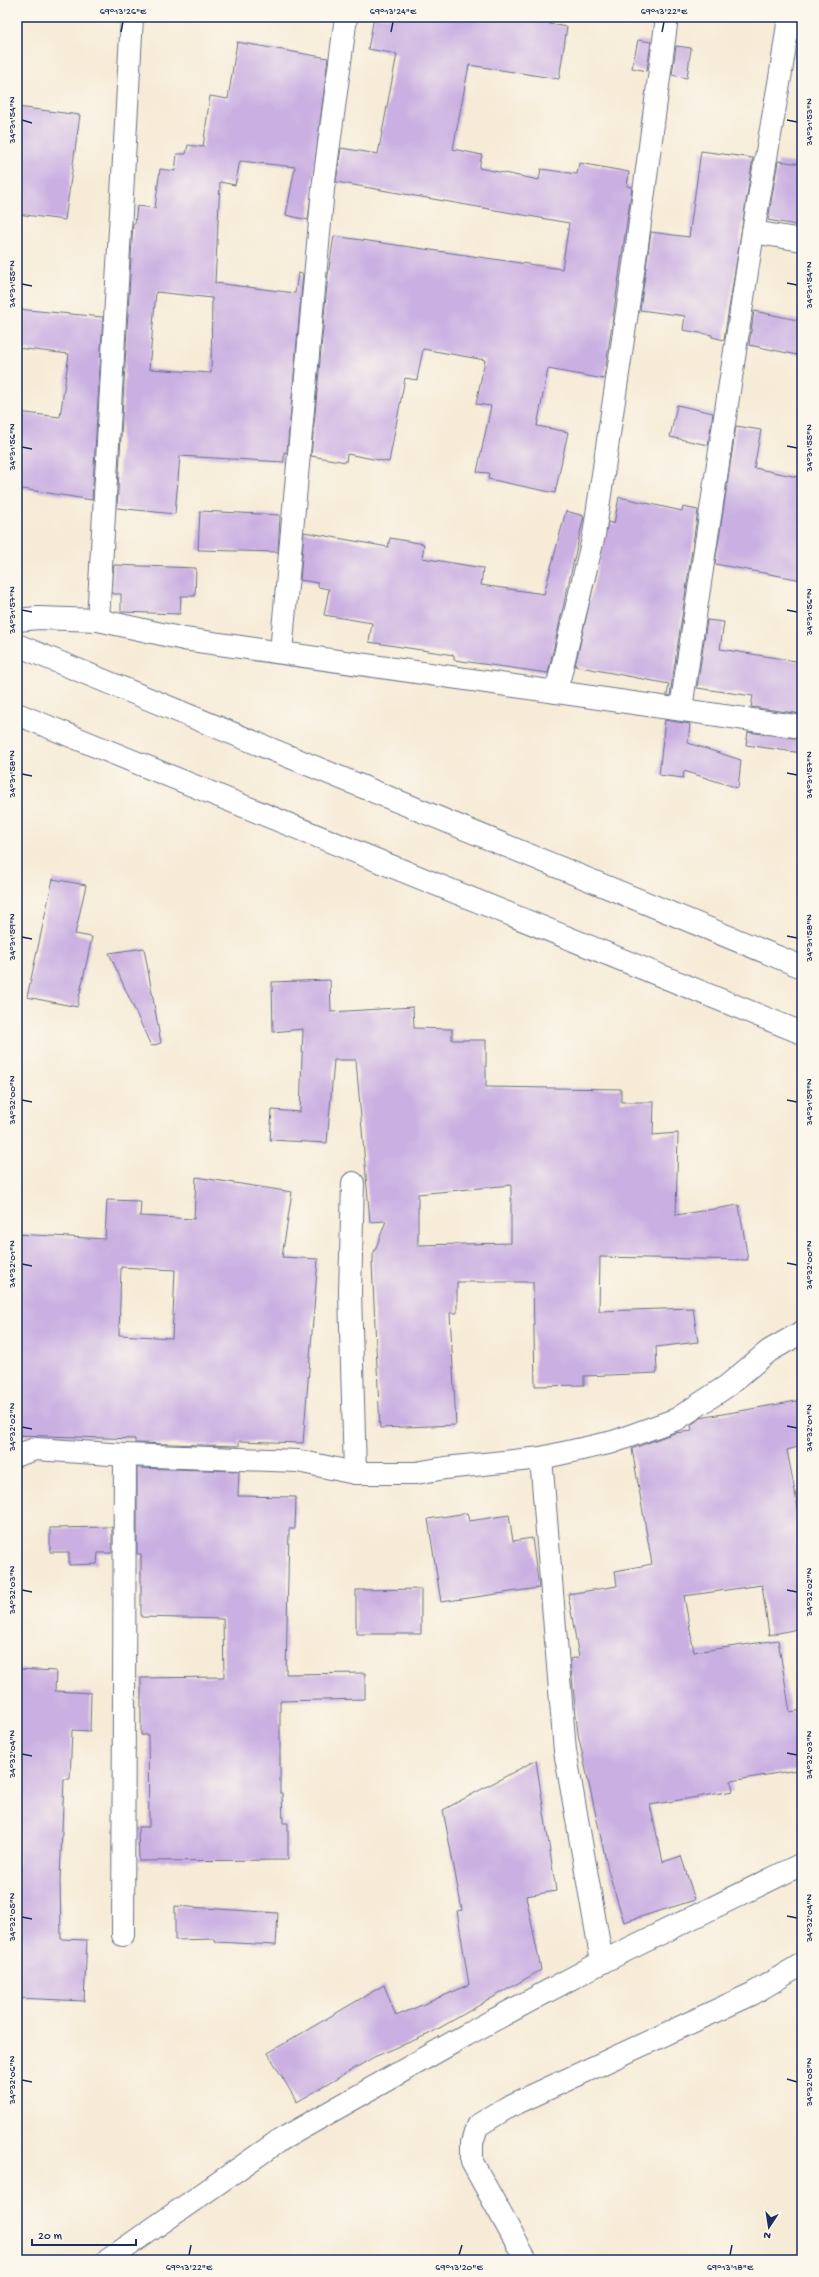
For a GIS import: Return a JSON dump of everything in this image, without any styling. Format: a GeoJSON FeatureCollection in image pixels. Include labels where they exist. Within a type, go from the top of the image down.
{"type":"FeatureCollection","features":[{"type":"Feature","properties":{"kind":"street"},"geometry":{"type":"LineString","coordinates":[[98,620],[132,17]]}},
{"type":"Feature","properties":{"kind":"street"},"geometry":{"type":"LineString","coordinates":[[281,652],[323,189],[346,17]]}},
{"type":"Feature","properties":{"kind":"street"},"geometry":{"type":"LineString","coordinates":[[556,692],[594,535],[636,253],[667,17]]}},
{"type":"Feature","properties":{"kind":"street"},"geometry":{"type":"LineString","coordinates":[[681,708],[753,232],[789,17]]}},
{"type":"Feature","properties":{"kind":"street"},"geometry":{"type":"LineString","coordinates":[[753,232],[802,240]]}},
{"type":"Feature","properties":{"kind":"street"},"geometry":{"type":"LineString","coordinates":[[17,620],[38,618],[98,620],[184,639],[802,726]]}},
{"type":"Feature","properties":{"kind":"street"},"geometry":{"type":"LineString","coordinates":[[17,645],[802,967]]}},
{"type":"Feature","properties":{"kind":"street"},"geometry":{"type":"LineString","coordinates":[[17,714],[802,1034]]}},
{"type":"Feature","properties":{"kind":"street"},"geometry":{"type":"LineString","coordinates":[[353,1183],[350,1292],[355,1472]]}},
{"type":"Feature","properties":{"kind":"street"},"geometry":{"type":"LineString","coordinates":[[17,1455],[36,1449],[124,1455],[298,1461],[355,1472],[416,1473],[445,1468],[541,1458],[613,1442],[677,1419],[728,1386],[769,1351],[802,1332]]}},
{"type":"Feature","properties":{"kind":"street"},"geometry":{"type":"LineString","coordinates":[[123,1935],[124,1455]]}},
{"type":"Feature","properties":{"kind":"street"},"geometry":{"type":"LineString","coordinates":[[541,1458],[565,1751],[602,1962]]}},
{"type":"Feature","properties":{"kind":"street"},"geometry":{"type":"LineString","coordinates":[[108,2260],[277,2142],[466,2035],[602,1962],[802,1864]]}},
{"type":"Feature","properties":{"kind":"street"},"geometry":{"type":"LineString","coordinates":[[526,2260],[472,2162],[473,2139],[477,2126],[508,2107],[752,1994],[802,1964]]}},
{"type":"Feature","properties":{"kind":"building"},"geometry":{"type":"Polygon","coordinates":[[[374,17],[551,17],[550,24],[567,27],[559,79],[469,65],[453,149],[482,155],[479,168],[539,180],[541,169],[577,174],[579,163],[629,172],[627,186],[632,187],[604,379],[548,369],[537,426],[568,432],[555,493],[488,479],[489,473],[477,472],[491,406],[476,404],[485,360],[423,349],[417,380],[405,378],[389,462],[347,454],[346,462],[311,456],[328,275],[334,236],[562,269],[569,223],[336,182],[341,148],[378,154],[397,54],[368,49],[374,17]]]}},
{"type":"Feature","properties":{"kind":"building"},"geometry":{"type":"Polygon","coordinates":[[[638,40],[651,42],[647,71],[632,68],[638,40]]]}},
{"type":"Feature","properties":{"kind":"building"},"geometry":{"type":"Polygon","coordinates":[[[237,42],[328,58],[308,220],[286,215],[295,167],[240,161],[235,185],[220,182],[215,283],[295,293],[298,273],[303,274],[287,453],[284,452],[284,462],[180,456],[175,514],[117,508],[133,223],[135,224],[137,206],[155,208],[160,169],[175,171],[177,154],[186,154],[188,145],[203,147],[210,96],[228,99],[237,42]],[[156,292],[149,369],[211,373],[212,298],[156,292]]]}},
{"type":"Feature","properties":{"kind":"building"},"geometry":{"type":"Polygon","coordinates":[[[676,46],[691,48],[687,78],[672,75],[676,46]]]}},
{"type":"Feature","properties":{"kind":"building"},"geometry":{"type":"Polygon","coordinates":[[[17,107],[80,115],[65,220],[17,214],[17,107]]]}},
{"type":"Feature","properties":{"kind":"building"},"geometry":{"type":"Polygon","coordinates":[[[701,151],[753,158],[724,340],[712,337],[712,335],[683,330],[685,316],[640,310],[651,232],[689,237],[701,151]]]}},
{"type":"Feature","properties":{"kind":"building"},"geometry":{"type":"Polygon","coordinates":[[[778,161],[802,164],[802,226],[768,220],[778,161]]]}},
{"type":"Feature","properties":{"kind":"building"},"geometry":{"type":"Polygon","coordinates":[[[17,309],[103,317],[92,500],[17,488],[17,412],[60,417],[69,354],[17,348],[17,309]]]}},
{"type":"Feature","properties":{"kind":"building"},"geometry":{"type":"Polygon","coordinates":[[[754,311],[802,321],[802,356],[749,345],[754,311]]]}},
{"type":"Feature","properties":{"kind":"building"},"geometry":{"type":"Polygon","coordinates":[[[677,405],[713,413],[708,445],[670,437],[677,405]]]}},
{"type":"Feature","properties":{"kind":"building"},"geometry":{"type":"Polygon","coordinates":[[[736,426],[761,430],[754,468],[802,478],[802,580],[715,564],[736,426]]]}},
{"type":"Feature","properties":{"kind":"building"},"geometry":{"type":"Polygon","coordinates":[[[619,497],[682,511],[683,507],[698,510],[670,696],[667,695],[669,684],[575,666],[608,522],[614,524],[619,497]]]}},
{"type":"Feature","properties":{"kind":"building"},"geometry":{"type":"Polygon","coordinates":[[[200,511],[280,515],[278,552],[198,550],[200,511]]]}},
{"type":"Feature","properties":{"kind":"building"},"geometry":{"type":"Polygon","coordinates":[[[566,511],[584,516],[548,673],[454,660],[454,655],[369,642],[372,623],[324,615],[329,589],[318,587],[318,583],[300,580],[304,532],[388,547],[390,538],[424,544],[422,558],[483,568],[481,585],[544,594],[566,511]]]}},
{"type":"Feature","properties":{"kind":"building"},"geometry":{"type":"Polygon","coordinates":[[[114,565],[196,568],[195,596],[181,596],[180,614],[121,612],[121,594],[112,594],[114,565]]]}},
{"type":"Feature","properties":{"kind":"building"},"geometry":{"type":"Polygon","coordinates":[[[707,620],[724,622],[720,649],[802,662],[802,714],[751,707],[753,696],[697,688],[707,620]]]}},
{"type":"Feature","properties":{"kind":"building"},"geometry":{"type":"Polygon","coordinates":[[[665,720],[690,724],[688,743],[741,760],[738,788],[684,771],[683,778],[659,775],[665,720]]]}},
{"type":"Feature","properties":{"kind":"building"},"geometry":{"type":"Polygon","coordinates":[[[748,732],[802,739],[802,753],[746,745],[748,732]]]}},
{"type":"Feature","properties":{"kind":"building"},"geometry":{"type":"Polygon","coordinates":[[[53,879],[86,885],[75,934],[92,937],[77,1007],[27,997],[53,879]]]}},
{"type":"Feature","properties":{"kind":"building"},"geometry":{"type":"Polygon","coordinates":[[[144,948],[161,1043],[151,1046],[109,953],[144,948]]]}},
{"type":"Feature","properties":{"kind":"building"},"geometry":{"type":"Polygon","coordinates":[[[330,980],[331,1012],[413,1007],[414,1028],[452,1029],[452,1040],[486,1040],[486,1087],[621,1089],[621,1102],[654,1102],[653,1135],[678,1133],[676,1215],[739,1205],[748,1260],[600,1257],[599,1311],[693,1308],[698,1342],[656,1347],[657,1373],[584,1376],[584,1385],[535,1386],[533,1282],[457,1282],[457,1313],[450,1313],[456,1425],[380,1428],[372,1263],[373,1264],[373,1255],[386,1221],[370,1222],[356,1060],[334,1060],[327,1143],[270,1140],[272,1110],[300,1112],[303,1029],[273,1032],[272,982],[330,980]],[[511,1185],[418,1194],[418,1245],[511,1243],[511,1185]]]}},
{"type":"Feature","properties":{"kind":"building"},"geometry":{"type":"Polygon","coordinates":[[[196,1177],[292,1192],[282,1257],[318,1259],[303,1443],[239,1441],[239,1446],[135,1443],[135,1439],[17,1435],[17,1266],[20,1266],[17,1234],[105,1239],[107,1200],[141,1201],[140,1216],[194,1219],[196,1177]],[[121,1267],[119,1335],[172,1338],[175,1270],[121,1267]]]}},
{"type":"Feature","properties":{"kind":"building"},"geometry":{"type":"Polygon","coordinates":[[[802,1400],[802,1446],[787,1450],[799,1513],[802,1512],[802,1628],[769,1635],[762,1585],[684,1596],[694,1652],[778,1640],[790,1712],[802,1710],[802,1769],[731,1781],[733,1791],[650,1805],[663,1862],[681,1856],[695,1900],[624,1922],[608,1870],[578,1734],[570,1659],[579,1657],[568,1594],[617,1586],[615,1571],[652,1564],[632,1449],[674,1433],[692,1431],[691,1425],[700,1418],[802,1400]]]}},
{"type":"Feature","properties":{"kind":"building"},"geometry":{"type":"Polygon","coordinates":[[[137,1468],[239,1471],[238,1496],[296,1497],[295,1529],[289,1529],[286,1674],[365,1673],[365,1699],[280,1701],[280,1793],[282,1793],[283,1823],[288,1823],[288,1860],[139,1861],[138,1827],[149,1827],[148,1735],[141,1735],[141,1678],[224,1677],[223,1619],[141,1617],[141,1554],[137,1554],[137,1468]]]}},
{"type":"Feature","properties":{"kind":"building"},"geometry":{"type":"Polygon","coordinates":[[[467,1513],[469,1521],[509,1515],[513,1541],[532,1538],[539,1588],[441,1602],[428,1519],[467,1513]]]}},
{"type":"Feature","properties":{"kind":"building"},"geometry":{"type":"Polygon","coordinates":[[[112,1527],[112,1553],[98,1553],[97,1564],[69,1565],[69,1552],[50,1552],[50,1528],[112,1527]]]}},
{"type":"Feature","properties":{"kind":"building"},"geometry":{"type":"Polygon","coordinates":[[[421,1589],[421,1634],[356,1634],[356,1590],[421,1589]]]}},
{"type":"Feature","properties":{"kind":"building"},"geometry":{"type":"Polygon","coordinates":[[[17,1669],[56,1671],[55,1691],[91,1693],[90,1731],[72,1730],[70,1779],[64,1779],[60,1880],[61,1939],[87,1940],[84,2001],[17,1998],[17,1669]]]}},
{"type":"Feature","properties":{"kind":"building"},"geometry":{"type":"Polygon","coordinates":[[[536,1760],[556,1891],[526,1896],[541,1970],[429,2034],[374,2057],[297,2102],[268,2053],[384,1985],[396,2016],[469,1985],[457,1911],[462,1910],[443,1810],[536,1760]]]}},
{"type":"Feature","properties":{"kind":"building"},"geometry":{"type":"Polygon","coordinates":[[[175,1906],[278,1913],[276,1945],[215,1942],[215,1939],[175,1940],[175,1906]]]}}]}
